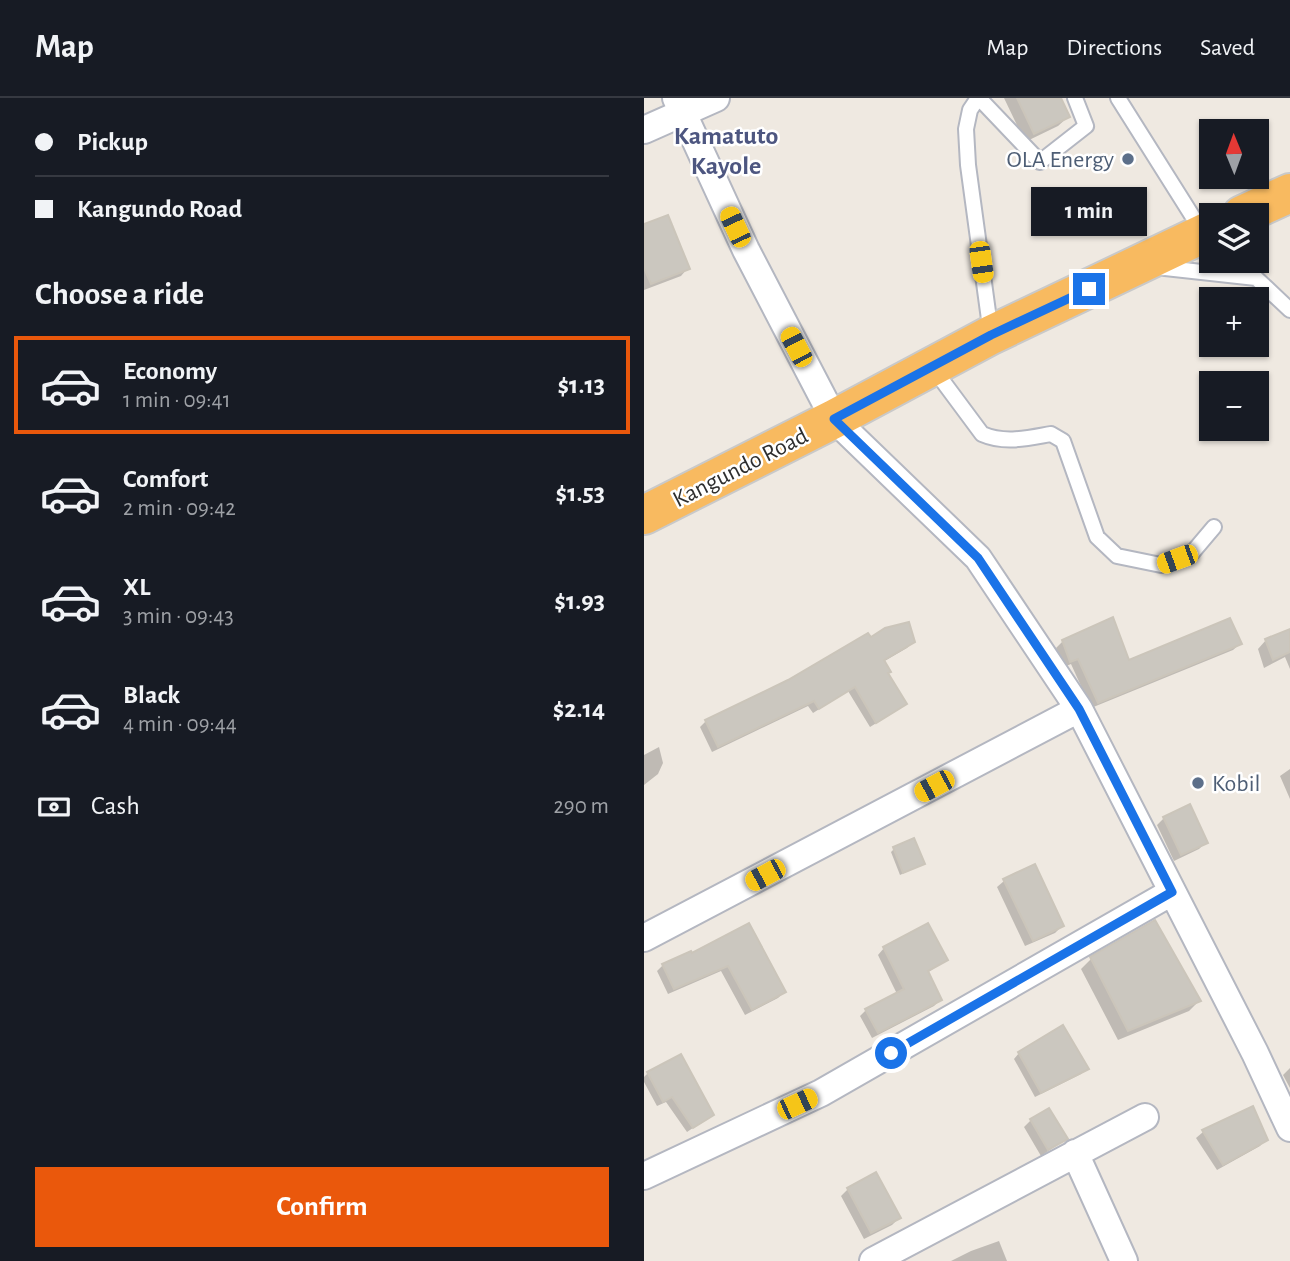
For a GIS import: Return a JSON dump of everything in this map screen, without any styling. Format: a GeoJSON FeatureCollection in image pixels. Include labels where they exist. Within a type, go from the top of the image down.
{"type":"FeatureCollection","features":[{"type":"Feature","properties":{"kind":"highway"},"geometry":{"type":"LineString","coordinates":[[1268,203],[1290,193]]}},
{"type":"Feature","properties":{"kind":"highway","name":"Kangundo Road"},"geometry":{"type":"LineString","coordinates":[[644,515],[834,419],[991,335],[1199,236]]}},
{"type":"Feature","properties":{"kind":"street"},"geometry":{"type":"LineString","coordinates":[[644,130],[680,106],[716,98]]}},
{"type":"Feature","properties":{"kind":"street"},"geometry":{"type":"LineString","coordinates":[[680,106],[746,250],[834,419],[978,558],[1079,709],[1255,1053],[1290,1128]]}},
{"type":"Feature","properties":{"kind":"street"},"geometry":{"type":"LineString","coordinates":[[644,938],[1079,709]]}},
{"type":"Feature","properties":{"kind":"street"},"geometry":{"type":"LineString","coordinates":[[644,1176],[821,1093],[1172,892]]}},
{"type":"Feature","properties":{"kind":"street"},"geometry":{"type":"LineString","coordinates":[[873,1261],[1145,1117]]}},
{"type":"Feature","properties":{"kind":"street"},"geometry":{"type":"LineString","coordinates":[[1075,1153],[1124,1261]]}},
{"type":"Feature","properties":{"kind":"lane"},"geometry":{"type":"LineString","coordinates":[[991,335],[968,165],[966,129],[970,110],[979,98],[1040,162],[1086,126],[1075,98]]}},
{"type":"Feature","properties":{"kind":"lane"},"geometry":{"type":"LineString","coordinates":[[1118,98],[1199,220]]}},
{"type":"Feature","properties":{"kind":"lane"},"geometry":{"type":"LineString","coordinates":[[1138,265],[1256,278],[1290,310]]}},
{"type":"Feature","properties":{"kind":"lane"},"geometry":{"type":"LineString","coordinates":[[932,367],[982,434],[995,439],[1011,440],[1051,434],[1063,441],[1097,537],[1117,556],[1161,565],[1192,553],[1214,527]]}},
{"type":"Feature","properties":{"kind":"building"},"geometry":{"type":"Polygon","coordinates":[[[1017,98],[1061,98],[1070,117],[1034,134],[1017,98]]]}},
{"type":"Feature","properties":{"kind":"building"},"geometry":{"type":"Polygon","coordinates":[[[668,215],[690,269],[651,284],[644,268],[644,224],[668,215]]]}},
{"type":"Feature","properties":{"kind":"building"},"geometry":{"type":"Polygon","coordinates":[[[1113,617],[1129,660],[1230,618],[1242,644],[1098,703],[1078,659],[1070,662],[1062,640],[1113,617]]]}},
{"type":"Feature","properties":{"kind":"building"},"geometry":{"type":"Polygon","coordinates":[[[909,622],[915,642],[884,660],[891,672],[888,673],[907,704],[876,723],[855,687],[819,709],[814,701],[718,747],[705,720],[788,680],[868,633],[871,637],[885,628],[909,622]]]}},
{"type":"Feature","properties":{"kind":"building"},"geometry":{"type":"Polygon","coordinates":[[[1290,629],[1290,652],[1273,660],[1265,639],[1290,629]]]}},
{"type":"Feature","properties":{"kind":"building"},"geometry":{"type":"Polygon","coordinates":[[[1190,804],[1208,843],[1181,855],[1163,817],[1190,804]]]}},
{"type":"Feature","properties":{"kind":"building"},"geometry":{"type":"Polygon","coordinates":[[[914,838],[925,864],[903,873],[893,847],[914,838]]]}},
{"type":"Feature","properties":{"kind":"building"},"geometry":{"type":"Polygon","coordinates":[[[1035,864],[1064,926],[1033,941],[1003,879],[1035,864]]]}},
{"type":"Feature","properties":{"kind":"building"},"geometry":{"type":"Polygon","coordinates":[[[1155,920],[1201,1001],[1128,1031],[1090,957],[1155,920]]]}},
{"type":"Feature","properties":{"kind":"building"},"geometry":{"type":"Polygon","coordinates":[[[749,923],[786,992],[752,1010],[728,966],[674,989],[662,964],[691,951],[692,953],[749,923]]]}},
{"type":"Feature","properties":{"kind":"building"},"geometry":{"type":"Polygon","coordinates":[[[928,923],[948,960],[928,971],[942,1000],[878,1033],[865,1009],[904,989],[883,947],[928,923]]]}},
{"type":"Feature","properties":{"kind":"building"},"geometry":{"type":"Polygon","coordinates":[[[1063,1025],[1089,1069],[1041,1093],[1018,1052],[1063,1025]]]}},
{"type":"Feature","properties":{"kind":"building"},"geometry":{"type":"Polygon","coordinates":[[[681,1054],[714,1115],[693,1128],[672,1097],[663,1102],[647,1072],[681,1054]]]}},
{"type":"Feature","properties":{"kind":"building"},"geometry":{"type":"Polygon","coordinates":[[[1253,1106],[1268,1140],[1223,1165],[1202,1130],[1253,1106]]]}},
{"type":"Feature","properties":{"kind":"building"},"geometry":{"type":"Polygon","coordinates":[[[1049,1108],[1068,1139],[1048,1150],[1030,1119],[1049,1108]]]}},
{"type":"Feature","properties":{"kind":"building"},"geometry":{"type":"Polygon","coordinates":[[[876,1172],[901,1218],[871,1233],[847,1188],[876,1172]]]}},
{"type":"Feature","properties":{"kind":"place","name":"OLA Energy"},"geometry":{"type":"Point","coordinates":[1128,159]}},
{"type":"Feature","properties":{"kind":"place","name":"Kobil"},"geometry":{"type":"Point","coordinates":[1198,783]}},
{"type":"Feature","properties":{"kind":"district","name":"Kamatuto Kayole"},"geometry":{"type":"Point","coordinates":[726,150]}},
{"type":"Feature","properties":{"kind":"route"},"geometry":{"type":"LineString","coordinates":[[891,1053],[1172,892],[1079,709],[978,558],[834,419],[991,335],[1089,289]]}}]}
